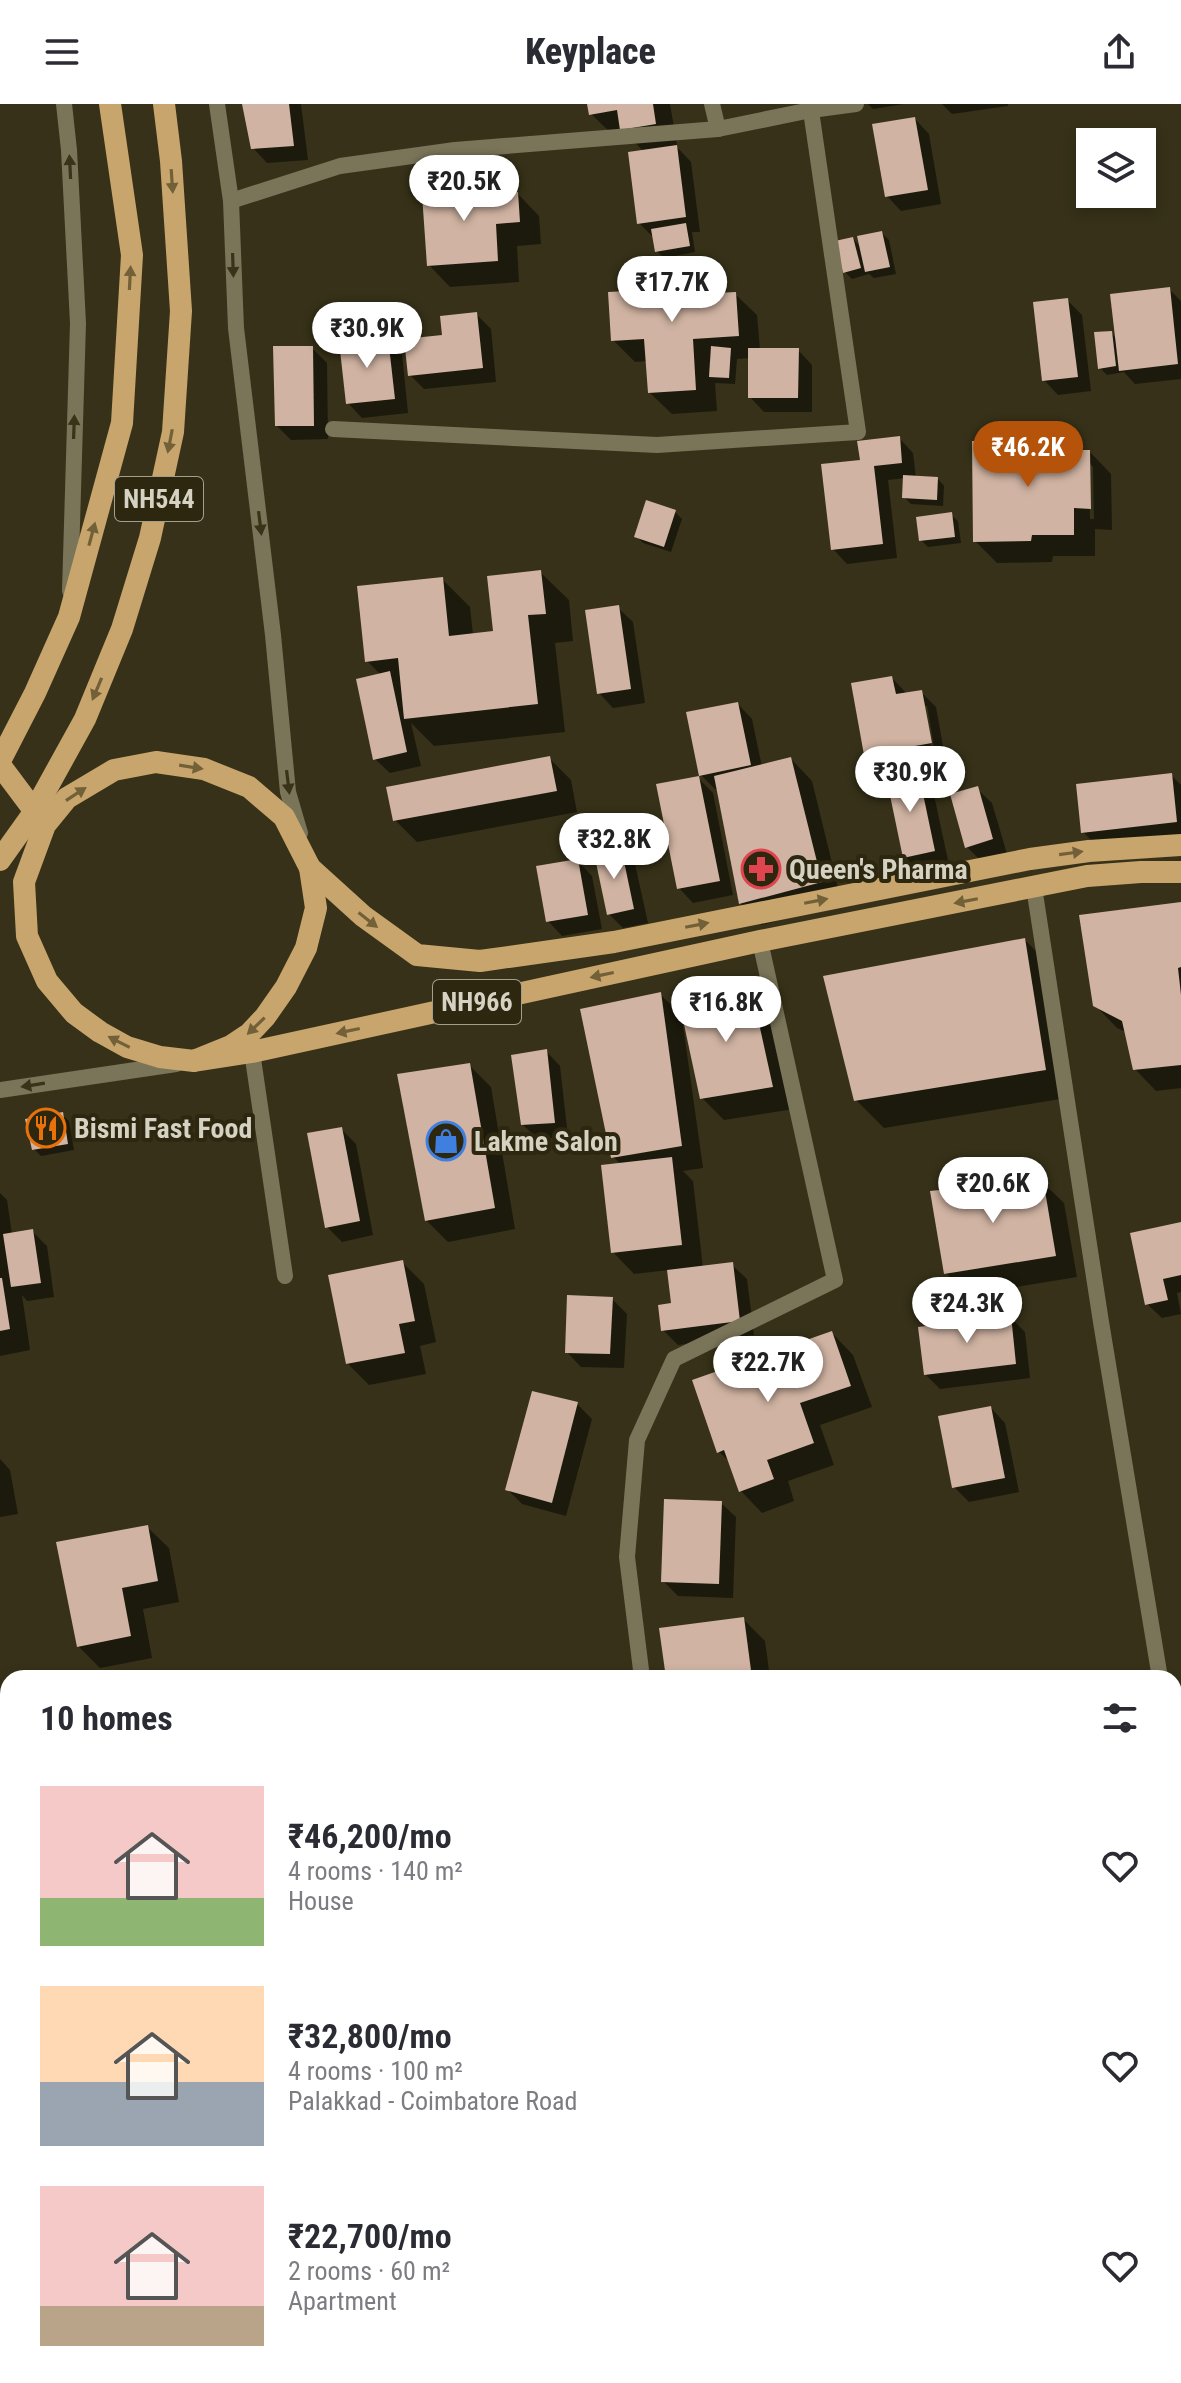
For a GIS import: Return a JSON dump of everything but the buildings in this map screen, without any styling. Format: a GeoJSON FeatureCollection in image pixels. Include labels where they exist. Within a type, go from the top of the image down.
{"type":"FeatureCollection","features":[{"type":"Feature","properties":{"kind":"highway","name":"NH544"},"geometry":{"type":"LineString","coordinates":[[0,763],[69,617],[122,423],[132,255],[110,104]]}},
{"type":"Feature","properties":{"kind":"highway","name":"NH544"},"geometry":{"type":"LineString","coordinates":[[0,860],[32,815],[85,719],[122,629],[150,538],[173,432],[181,311],[164,104]]}},
{"type":"Feature","properties":{"kind":"highway"},"geometry":{"type":"LineString","coordinates":[[156,762],[204,769],[249,787],[284,817],[310,868],[316,908],[306,948],[286,987],[249,1034],[231,1046],[194,1061],[160,1057],[127,1047],[74,1013],[47,981],[27,936],[24,882],[45,825],[67,798],[114,770],[156,762]]}},
{"type":"Feature","properties":{"kind":"highway"},"geometry":{"type":"LineString","coordinates":[[0,763],[45,825]]}},
{"type":"Feature","properties":{"kind":"highway","name":"NH966"},"geometry":{"type":"LineString","coordinates":[[310,868],[363,916],[417,955],[480,961],[614,942],[1030,859],[1089,851],[1181,845]]}},
{"type":"Feature","properties":{"kind":"highway","name":"NH966"},"geometry":{"type":"LineString","coordinates":[[194,1061],[252,1052],[760,941],[1087,876],[1181,872]]}},
{"type":"Feature","properties":{"kind":"street"},"geometry":{"type":"LineString","coordinates":[[64,104],[78,323],[69,617]]}},
{"type":"Feature","properties":{"kind":"street"},"geometry":{"type":"LineString","coordinates":[[217,104],[231,201],[236,328],[273,635],[288,792],[310,868]]}},
{"type":"Feature","properties":{"kind":"street"},"geometry":{"type":"LineString","coordinates":[[712,104],[718,129]]}},
{"type":"Feature","properties":{"kind":"street"},"geometry":{"type":"LineString","coordinates":[[231,201],[340,166],[455,150],[718,129],[810,107],[856,104]]}},
{"type":"Feature","properties":{"kind":"street"},"geometry":{"type":"LineString","coordinates":[[333,429],[657,445],[858,432],[810,107]]}},
{"type":"Feature","properties":{"kind":"street"},"geometry":{"type":"LineString","coordinates":[[1034,887],[1159,1670]]}},
{"type":"Feature","properties":{"kind":"street"},"geometry":{"type":"LineString","coordinates":[[641,1670],[627,1557],[637,1440],[674,1359],[835,1280],[760,941]]}},
{"type":"Feature","properties":{"kind":"street"},"geometry":{"type":"LineString","coordinates":[[252,1052],[285,1276]]}},
{"type":"Feature","properties":{"kind":"street"},"geometry":{"type":"LineString","coordinates":[[0,1090],[194,1061]]}},
{"type":"Feature","properties":{"kind":"place","name":"Queen's Pharma"},"geometry":{"type":"Point","coordinates":[761,869]}},
{"type":"Feature","properties":{"kind":"place","name":"Bismi Fast Food"},"geometry":{"type":"Point","coordinates":[46,1128]}},
{"type":"Feature","properties":{"kind":"place","name":"Lakme Salon"},"geometry":{"type":"Point","coordinates":[446,1141]}}]}
